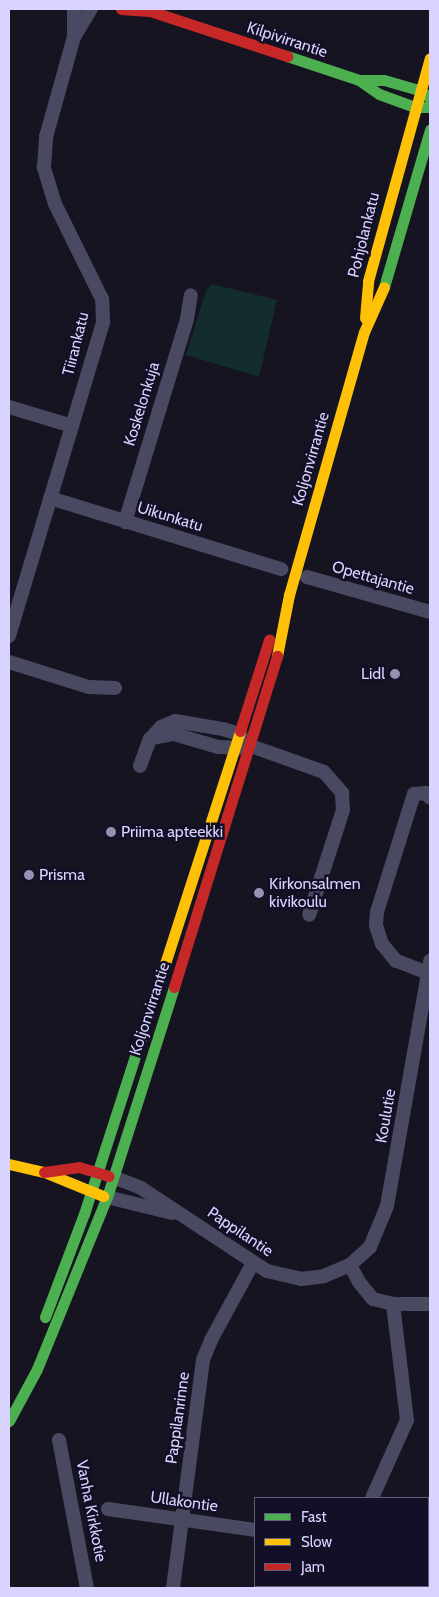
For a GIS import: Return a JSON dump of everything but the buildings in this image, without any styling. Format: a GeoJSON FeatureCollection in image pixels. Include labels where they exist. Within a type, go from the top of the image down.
{"type":"FeatureCollection","features":[{"type":"Feature","properties":{"kind":"main road","name":"Kilpivirrantie"},"geometry":{"type":"LineString","coordinates":[[121,9],[146,10],[359,80],[379,94],[415,107],[430,106]]}},
{"type":"Feature","properties":{"kind":"main road","name":"Pohjolankatu"},"geometry":{"type":"LineString","coordinates":[[364,332],[368,281],[430,58]]}},
{"type":"Feature","properties":{"kind":"main road","name":"Kilpivirrantie"},"geometry":{"type":"LineString","coordinates":[[359,80],[384,80],[420,90],[430,98]]}},
{"type":"Feature","properties":{"kind":"main road","name":"Pohjolankatu"},"geometry":{"type":"LineString","coordinates":[[364,332],[384,286],[430,130]]}},
{"type":"Feature","properties":{"kind":"main road","name":"Koljonvirrantie"},"geometry":{"type":"LineString","coordinates":[[9,1421],[60,1316],[114,1177],[252,746],[278,654],[289,595],[364,332]]}},
{"type":"Feature","properties":{"kind":"main road","name":"Koljonvirrantie"},"geometry":{"type":"LineString","coordinates":[[9,1403],[61,1278],[98,1172],[266,648],[289,595]]}},
{"type":"Feature","properties":{"kind":"main road"},"geometry":{"type":"LineString","coordinates":[[9,1164],[44,1172],[107,1197]]}},
{"type":"Feature","properties":{"kind":"main road"},"geometry":{"type":"LineString","coordinates":[[44,1172],[66,1167],[98,1172],[114,1177]]}},
{"type":"Feature","properties":{"kind":"street","name":"Tiirankatu"},"geometry":{"type":"LineString","coordinates":[[9,636],[72,426],[103,311],[97,286],[50,191],[44,167],[46,137],[74,36],[74,9]]}},
{"type":"Feature","properties":{"kind":"street","name":"Tiirankatu"},"geometry":{"type":"LineString","coordinates":[[74,36],[91,9]]}},
{"type":"Feature","properties":{"kind":"street","name":"Koskelonkuja"},"geometry":{"type":"LineString","coordinates":[[124,522],[187,319],[191,295]]}},
{"type":"Feature","properties":{"kind":"street"},"geometry":{"type":"LineString","coordinates":[[9,406],[72,426]]}},
{"type":"Feature","properties":{"kind":"street","name":"Uikunkatu"},"geometry":{"type":"LineString","coordinates":[[50,498],[281,569]]}},
{"type":"Feature","properties":{"kind":"street","name":"Opettajantie"},"geometry":{"type":"LineString","coordinates":[[307,577],[430,612]]}},
{"type":"Feature","properties":{"kind":"street"},"geometry":{"type":"LineString","coordinates":[[9,662],[89,687],[115,688]]}},
{"type":"Feature","properties":{"kind":"street"},"geometry":{"type":"LineString","coordinates":[[140,766],[150,739],[161,727],[175,722],[238,734],[252,746],[324,772],[342,793],[343,810],[309,915]]}},
{"type":"Feature","properties":{"kind":"street"},"geometry":{"type":"LineString","coordinates":[[150,739],[174,734],[234,750],[252,746]]}},
{"type":"Feature","properties":{"kind":"street"},"geometry":{"type":"LineString","coordinates":[[429,967],[396,961],[382,944],[376,925],[377,912],[414,794],[426,793],[430,798]]}},
{"type":"Feature","properties":{"kind":"street","name":"Koulutie"},"geometry":{"type":"LineString","coordinates":[[350,1265],[370,1247],[387,1206],[429,967]]}},
{"type":"Feature","properties":{"kind":"street","name":"Pappilantie"},"geometry":{"type":"LineString","coordinates":[[114,1177],[140,1188],[188,1218],[253,1263],[278,1275],[301,1279],[324,1276],[350,1265]]}},
{"type":"Feature","properties":{"kind":"street","name":"Pappilantie"},"geometry":{"type":"LineString","coordinates":[[107,1197],[188,1218]]}},
{"type":"Feature","properties":{"kind":"street","name":"Pappilanrinne"},"geometry":{"type":"LineString","coordinates":[[172,1588],[203,1360],[210,1340],[253,1263]]}},
{"type":"Feature","properties":{"kind":"street"},"geometry":{"type":"LineString","coordinates":[[350,1265],[358,1282],[373,1299],[393,1304],[430,1304]]}},
{"type":"Feature","properties":{"kind":"street"},"geometry":{"type":"LineString","coordinates":[[372,1497],[407,1420],[393,1304]]}},
{"type":"Feature","properties":{"kind":"street","name":"Vanha Kirkkotie"},"geometry":{"type":"LineString","coordinates":[[59,1440],[87,1588]]}},
{"type":"Feature","properties":{"kind":"street","name":"Ullakontie"},"geometry":{"type":"LineString","coordinates":[[108,1509],[254,1530]]}},
{"type":"Feature","properties":{"kind":"green space"},"geometry":{"type":"Polygon","coordinates":[[[212,284],[277,300],[259,377],[186,355],[206,291],[212,284]]]}},
{"type":"Feature","properties":{"kind":"traffic: fast"},"geometry":{"type":"LineString","coordinates":[[287,56],[359,80],[384,80],[420,90],[430,98]]}},
{"type":"Feature","properties":{"kind":"traffic: fast"},"geometry":{"type":"LineString","coordinates":[[359,80],[379,94],[415,107],[428,107]]}},
{"type":"Feature","properties":{"kind":"traffic: fast"},"geometry":{"type":"LineString","coordinates":[[384,287],[430,130]]}},
{"type":"Feature","properties":{"kind":"traffic: fast"},"geometry":{"type":"LineString","coordinates":[[9,1421],[37,1369],[107,1197],[174,987]]}},
{"type":"Feature","properties":{"kind":"traffic: fast"},"geometry":{"type":"LineString","coordinates":[[45,1317],[84,1214],[141,1038]]}},
{"type":"Feature","properties":{"kind":"traffic: slow"},"geometry":{"type":"LineString","coordinates":[[365,318],[368,281],[430,58]]}},
{"type":"Feature","properties":{"kind":"traffic: slow"},"geometry":{"type":"LineString","coordinates":[[277,656],[289,595],[364,332],[384,287]]}},
{"type":"Feature","properties":{"kind":"traffic: slow"},"geometry":{"type":"LineString","coordinates":[[141,1038],[240,731]]}},
{"type":"Feature","properties":{"kind":"traffic: slow"},"geometry":{"type":"LineString","coordinates":[[9,1164],[44,1172],[103,1196]]}},
{"type":"Feature","properties":{"kind":"traffic: jam"},"geometry":{"type":"LineString","coordinates":[[121,9],[149,11]]}},
{"type":"Feature","properties":{"kind":"traffic: jam"},"geometry":{"type":"LineString","coordinates":[[144,9],[287,56]]}},
{"type":"Feature","properties":{"kind":"traffic: jam"},"geometry":{"type":"LineString","coordinates":[[240,731],[269,640]]}},
{"type":"Feature","properties":{"kind":"traffic: jam"},"geometry":{"type":"LineString","coordinates":[[174,987],[277,656]]}},
{"type":"Feature","properties":{"kind":"traffic: jam"},"geometry":{"type":"LineString","coordinates":[[44,1172],[79,1167],[109,1176]]}},
{"type":"Feature","properties":{"kind":"place","name":"Lidl"},"geometry":{"type":"Point","coordinates":[395,674]}},
{"type":"Feature","properties":{"kind":"place","name":"Priima apteekki"},"geometry":{"type":"Point","coordinates":[111,832]}},
{"type":"Feature","properties":{"kind":"place","name":"Prisma"},"geometry":{"type":"Point","coordinates":[29,875]}},
{"type":"Feature","properties":{"kind":"place","name":"Kirkonsalmen kivikoulu"},"geometry":{"type":"Point","coordinates":[259,893]}}]}
